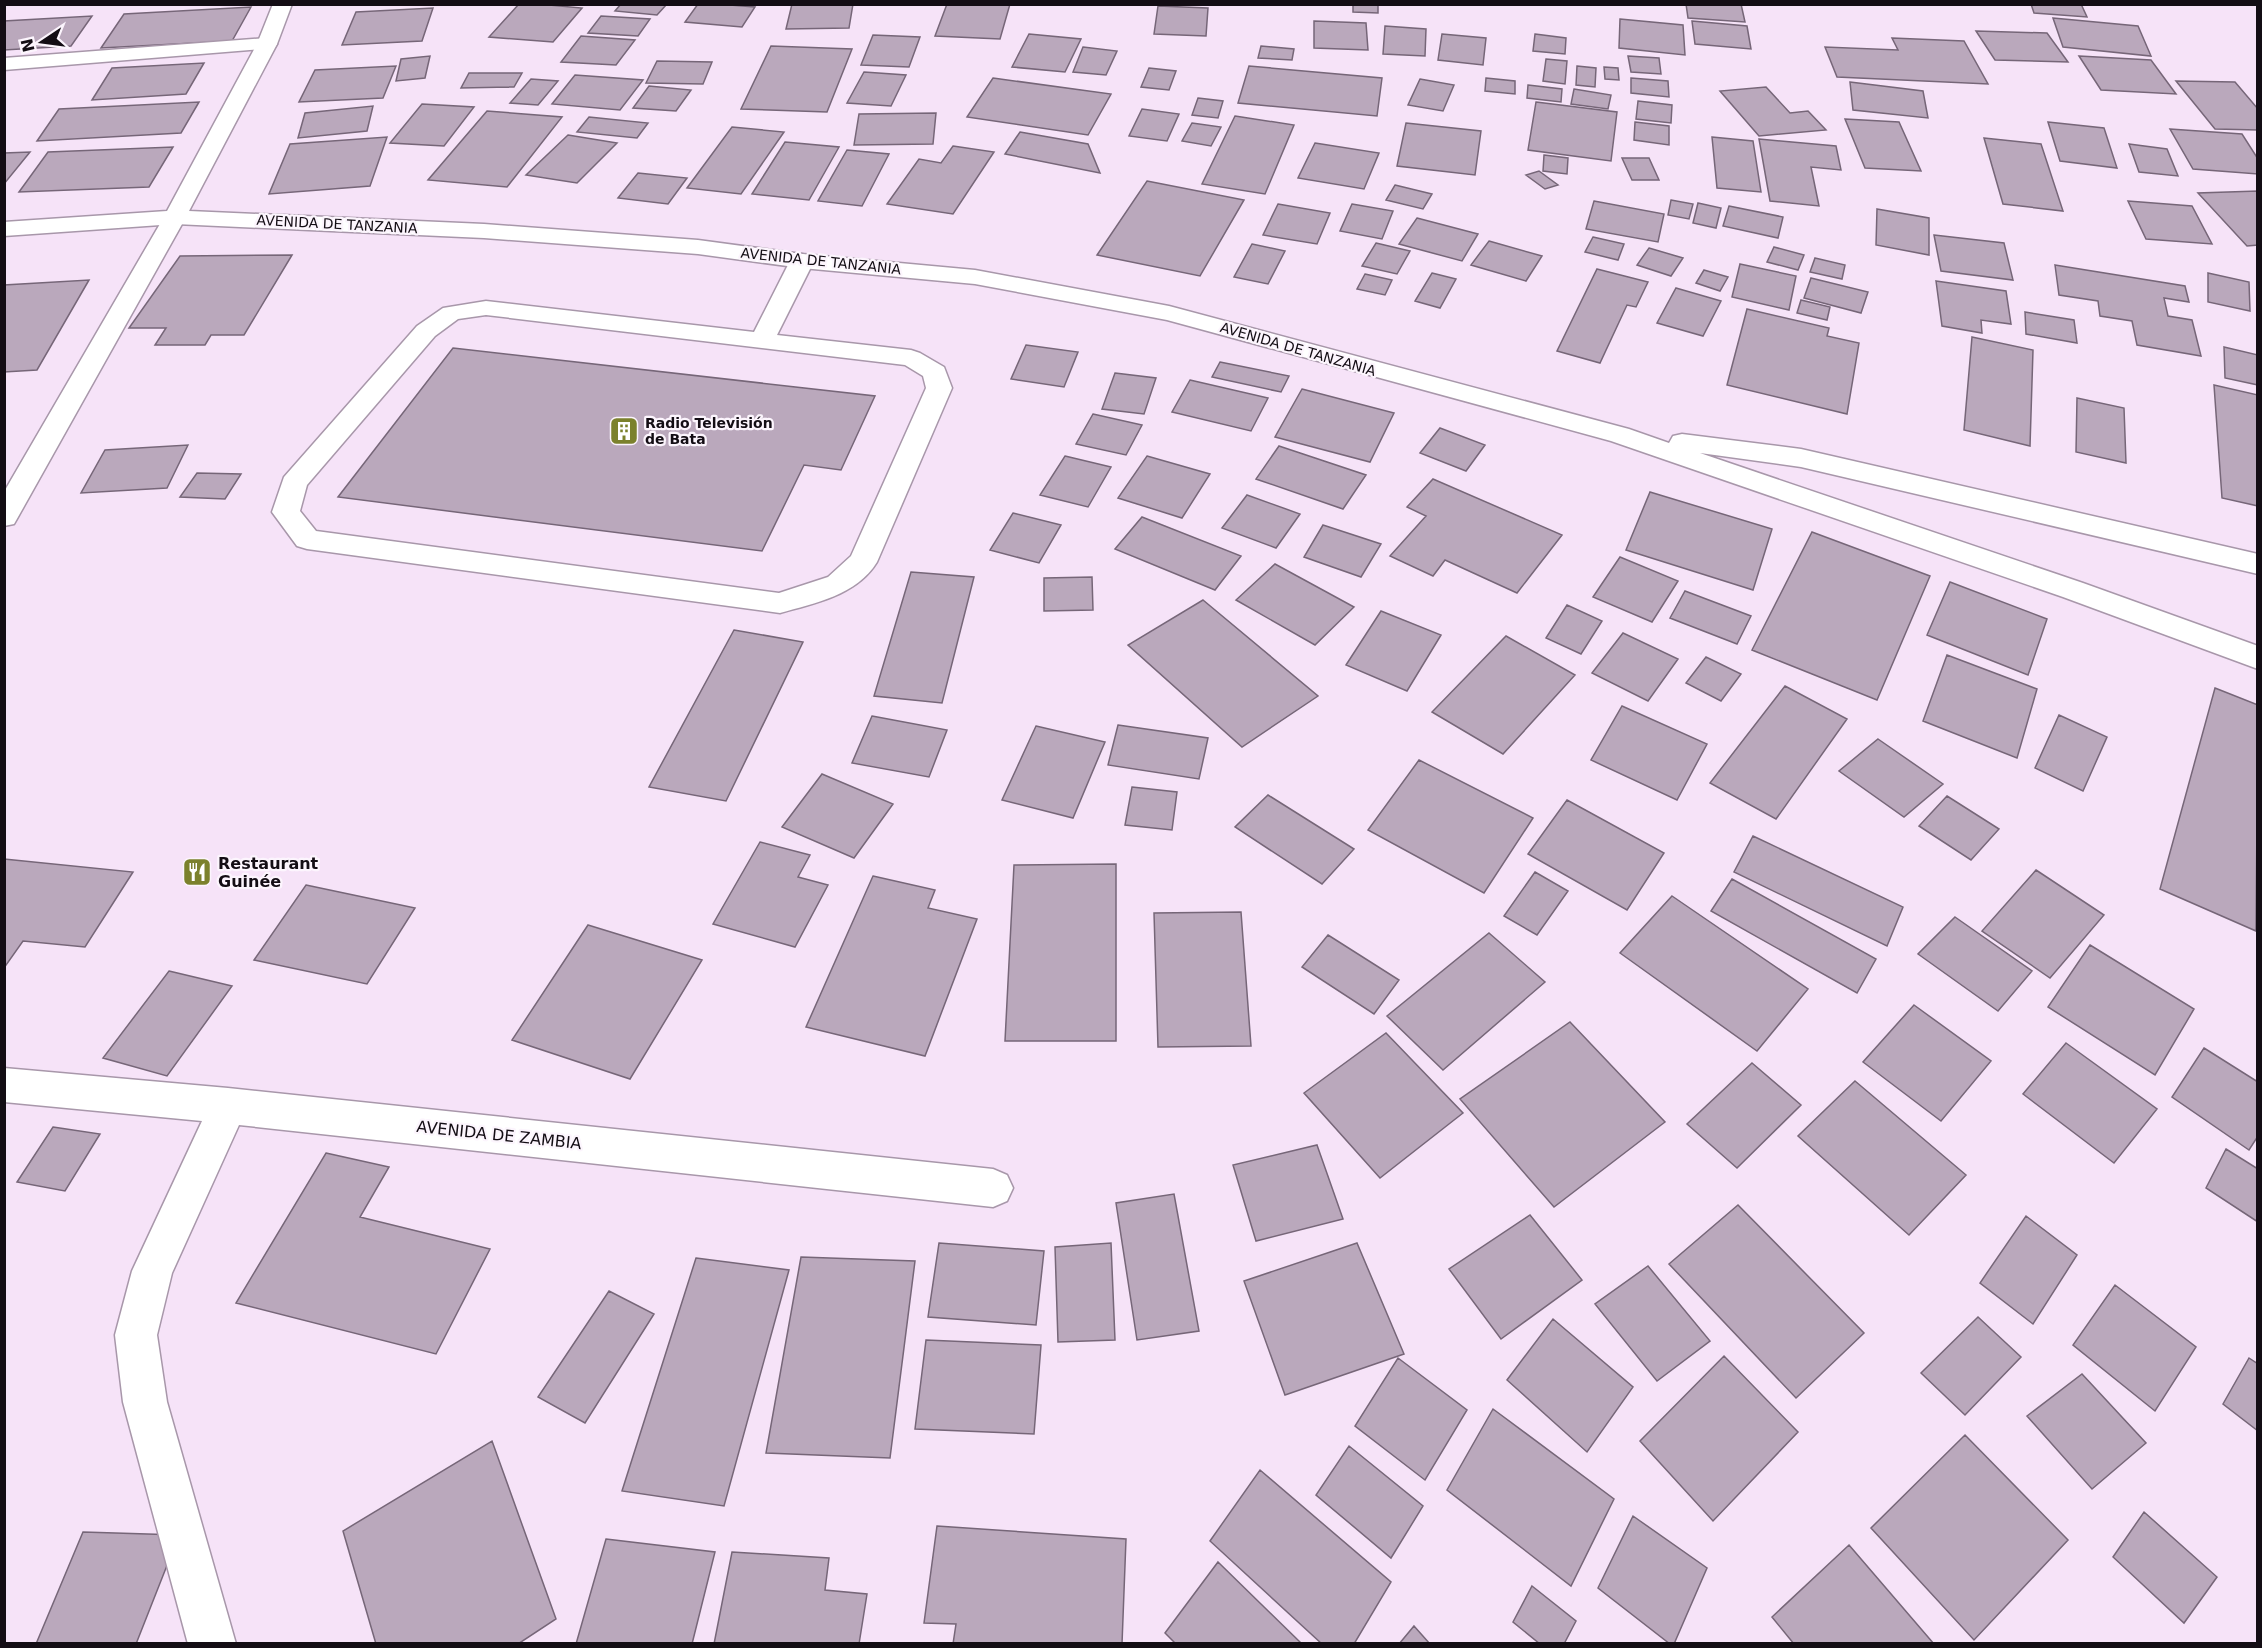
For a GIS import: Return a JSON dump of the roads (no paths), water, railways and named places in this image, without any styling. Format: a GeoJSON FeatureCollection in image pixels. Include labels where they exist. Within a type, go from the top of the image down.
{"type":"FeatureCollection","features":[{"type":"Feature","properties":{"kind":"main road"},"geometry":{"type":"LineString","coordinates":[[4,518],[175,217],[267,44],[283,4]]}},
{"type":"Feature","properties":{"kind":"main road"},"geometry":{"type":"LineString","coordinates":[[4,64],[267,44]]}},
{"type":"Feature","properties":{"kind":"main road","name":"AVENIDA DE TANZANIA"},"geometry":{"type":"LineString","coordinates":[[4,229],[175,217],[496,232],[698,247],[802,261],[975,277],[1169,313],[1620,435]]}},
{"type":"Feature","properties":{"kind":"main road"},"geometry":{"type":"LineString","coordinates":[[762,341],[802,261]]}},
{"type":"Feature","properties":{"kind":"main road"},"geometry":{"type":"LineString","coordinates":[[486,308],[762,341],[910,358],[935,372],[939,388],[863,562],[838,584],[780,603],[307,539],[286,512],[294,483],[426,331],[451,313],[486,308]]}},
{"type":"Feature","properties":{"kind":"main road"},"geometry":{"type":"LineString","coordinates":[[1620,435],[1801,458],[2258,564]]}},
{"type":"Feature","properties":{"kind":"main road"},"geometry":{"type":"LineString","coordinates":[[1620,435],[2073,590],[2258,658]]}},
{"type":"Feature","properties":{"kind":"main road","name":"AVENIDA DE ZAMBIA"},"geometry":{"type":"LineString","coordinates":[[4,1085],[228,1106],[993,1188]]}},
{"type":"Feature","properties":{"kind":"main road"},"geometry":{"type":"LineString","coordinates":[[212,1644],[145,1402],[136,1335],[152,1271],[228,1106]]}},
{"type":"Feature","properties":{"kind":"place","name":"Radio Televisión de Bata"},"geometry":{"type":"Point","coordinates":[624,431]}},
{"type":"Feature","properties":{"kind":"place","name":"Restaurant Guinée"},"geometry":{"type":"Point","coordinates":[197,872]}}]}
